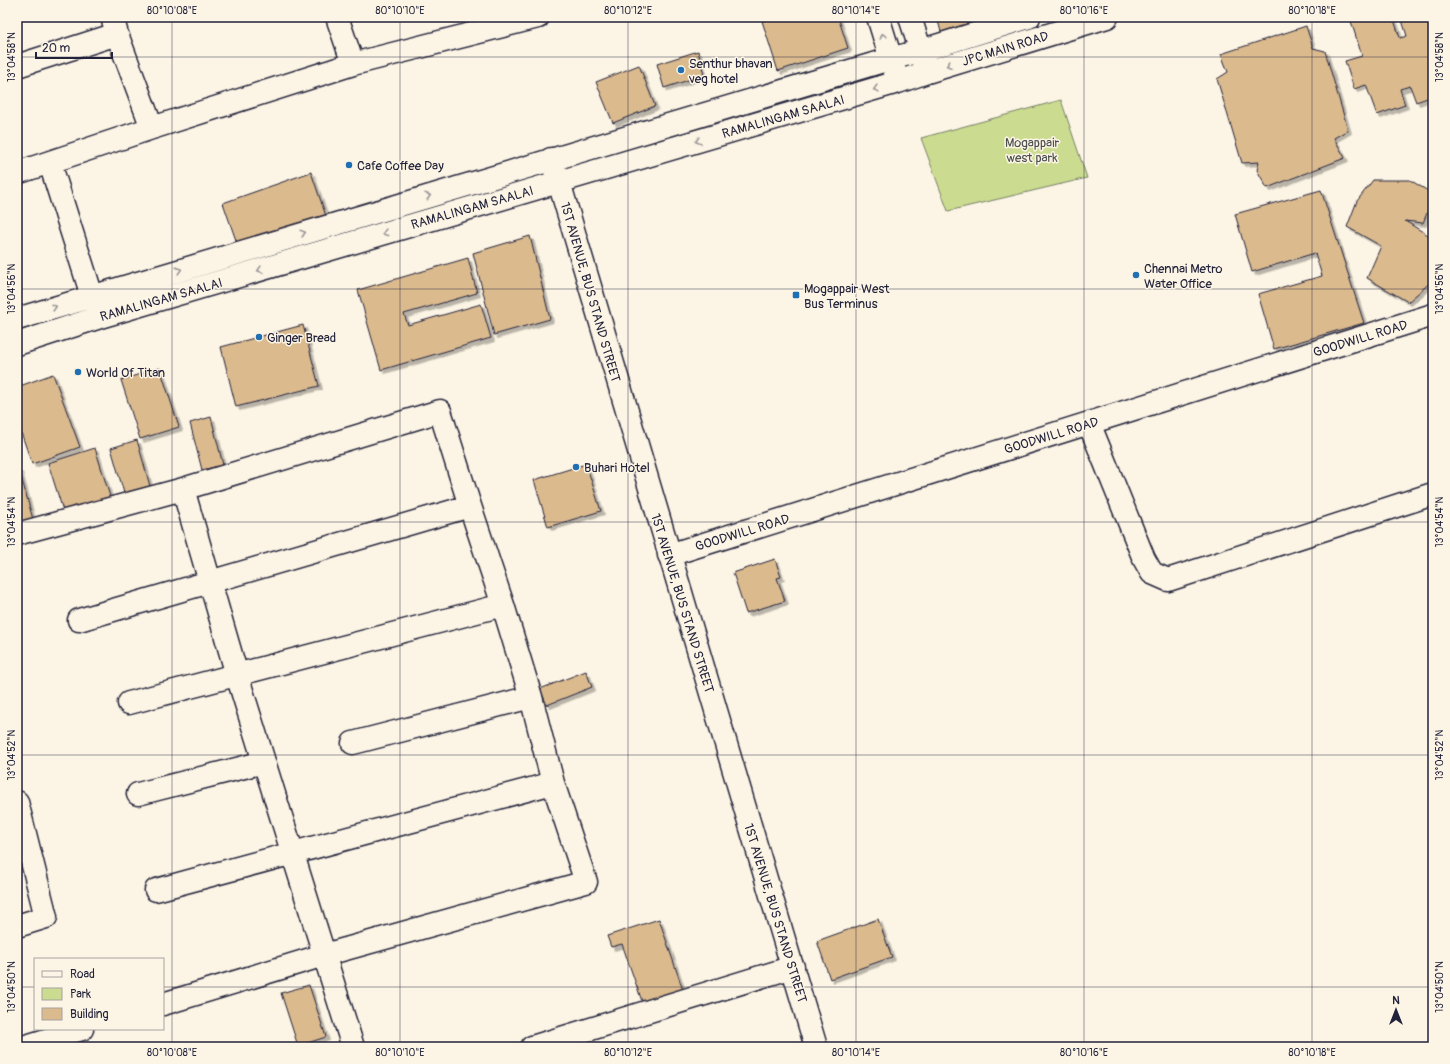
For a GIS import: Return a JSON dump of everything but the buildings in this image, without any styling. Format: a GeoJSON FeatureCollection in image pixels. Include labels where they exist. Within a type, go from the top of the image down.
{"type":"FeatureCollection","features":[{"type":"Feature","properties":{"kind":"street"},"geometry":{"type":"LineString","coordinates":[[337,17],[353,64]]}},
{"type":"Feature","properties":{"kind":"street"},"geometry":{"type":"LineString","coordinates":[[17,173],[353,64],[538,17]]}},
{"type":"Feature","properties":{"kind":"street"},"geometry":{"type":"LineString","coordinates":[[878,17],[898,82]]}},
{"type":"Feature","properties":{"kind":"street"},"geometry":{"type":"LineString","coordinates":[[910,17],[927,72]]}},
{"type":"Feature","properties":{"kind":"street"},"geometry":{"type":"LineString","coordinates":[[17,319],[890,58],[920,51],[1029,17]]}},
{"type":"Feature","properties":{"kind":"street","name":"JPC MAIN ROAD"},"geometry":{"type":"LineString","coordinates":[[927,72],[1106,17]]}},
{"type":"Feature","properties":{"kind":"street"},"geometry":{"type":"LineString","coordinates":[[17,66],[115,25],[152,128]]}},
{"type":"Feature","properties":{"kind":"street","name":"RAMALINGAM SAALAI"},"geometry":{"type":"LineString","coordinates":[[17,344],[100,317],[898,82],[927,72]]}},
{"type":"Feature","properties":{"kind":"street","name":"1ST AVENUE, BUS STAND STREET"},"geometry":{"type":"LineString","coordinates":[[550,159],[559,182],[816,1047]]}},
{"type":"Feature","properties":{"kind":"street"},"geometry":{"type":"LineString","coordinates":[[50,163],[100,317]]}},
{"type":"Feature","properties":{"kind":"street","name":"GOODWILL ROAD"},"geometry":{"type":"LineString","coordinates":[[669,555],[1433,315]]}},
{"type":"Feature","properties":{"kind":"street"},"geometry":{"type":"LineString","coordinates":[[17,534],[183,489],[440,411],[503,605],[531,697],[553,783],[586,882],[324,955],[164,1004]]}},
{"type":"Feature","properties":{"kind":"street"},"geometry":{"type":"LineString","coordinates":[[1089,423],[1144,559],[1152,573],[1168,580],[1433,494]]}},
{"type":"Feature","properties":{"kind":"street"},"geometry":{"type":"LineString","coordinates":[[183,489],[237,675],[353,1047]]}},
{"type":"Feature","properties":{"kind":"street"},"geometry":{"type":"LineString","coordinates":[[79,620],[470,506]]}},
{"type":"Feature","properties":{"kind":"street"},"geometry":{"type":"LineString","coordinates":[[129,703],[503,605]]}},
{"type":"Feature","properties":{"kind":"street"},"geometry":{"type":"LineString","coordinates":[[354,743],[531,697]]}},
{"type":"Feature","properties":{"kind":"street"},"geometry":{"type":"LineString","coordinates":[[138,794],[264,762]]}},
{"type":"Feature","properties":{"kind":"street"},"geometry":{"type":"LineString","coordinates":[[156,890],[553,783]]}},
{"type":"Feature","properties":{"kind":"street"},"geometry":{"type":"LineString","coordinates":[[17,802],[46,917],[17,926]]}},
{"type":"Feature","properties":{"kind":"street"},"geometry":{"type":"LineString","coordinates":[[532,1047],[793,967]]}},
{"type":"Feature","properties":{"kind":"street"},"geometry":{"type":"LineString","coordinates":[[23,1047],[79,1030]]}},
{"type":"Feature","properties":{"kind":"green space","name":"Mogappair west park"},"geometry":{"type":"Polygon","coordinates":[[[1061,100],[1087,178],[948,211],[921,138],[1061,100]]]}},
{"type":"Feature","properties":{"kind":"place","name":"Senthur bhavan veg hotel"},"geometry":{"type":"Point","coordinates":[681,70]}},
{"type":"Feature","properties":{"kind":"place","name":"Cafe Coffee Day"},"geometry":{"type":"Point","coordinates":[349,165]}},
{"type":"Feature","properties":{"kind":"place","name":"Chennai Metro Water Office"},"geometry":{"type":"Point","coordinates":[1136,275]}},
{"type":"Feature","properties":{"kind":"place","name":"Mogappair West Bus Terminus"},"geometry":{"type":"Point","coordinates":[796,295]}},
{"type":"Feature","properties":{"kind":"place","name":"Ginger Bread"},"geometry":{"type":"Point","coordinates":[259,337]}},
{"type":"Feature","properties":{"kind":"place","name":"World Of Titan"},"geometry":{"type":"Point","coordinates":[78,372]}},
{"type":"Feature","properties":{"kind":"place","name":"Buhari Hotel"},"geometry":{"type":"Point","coordinates":[576,467]}}]}
